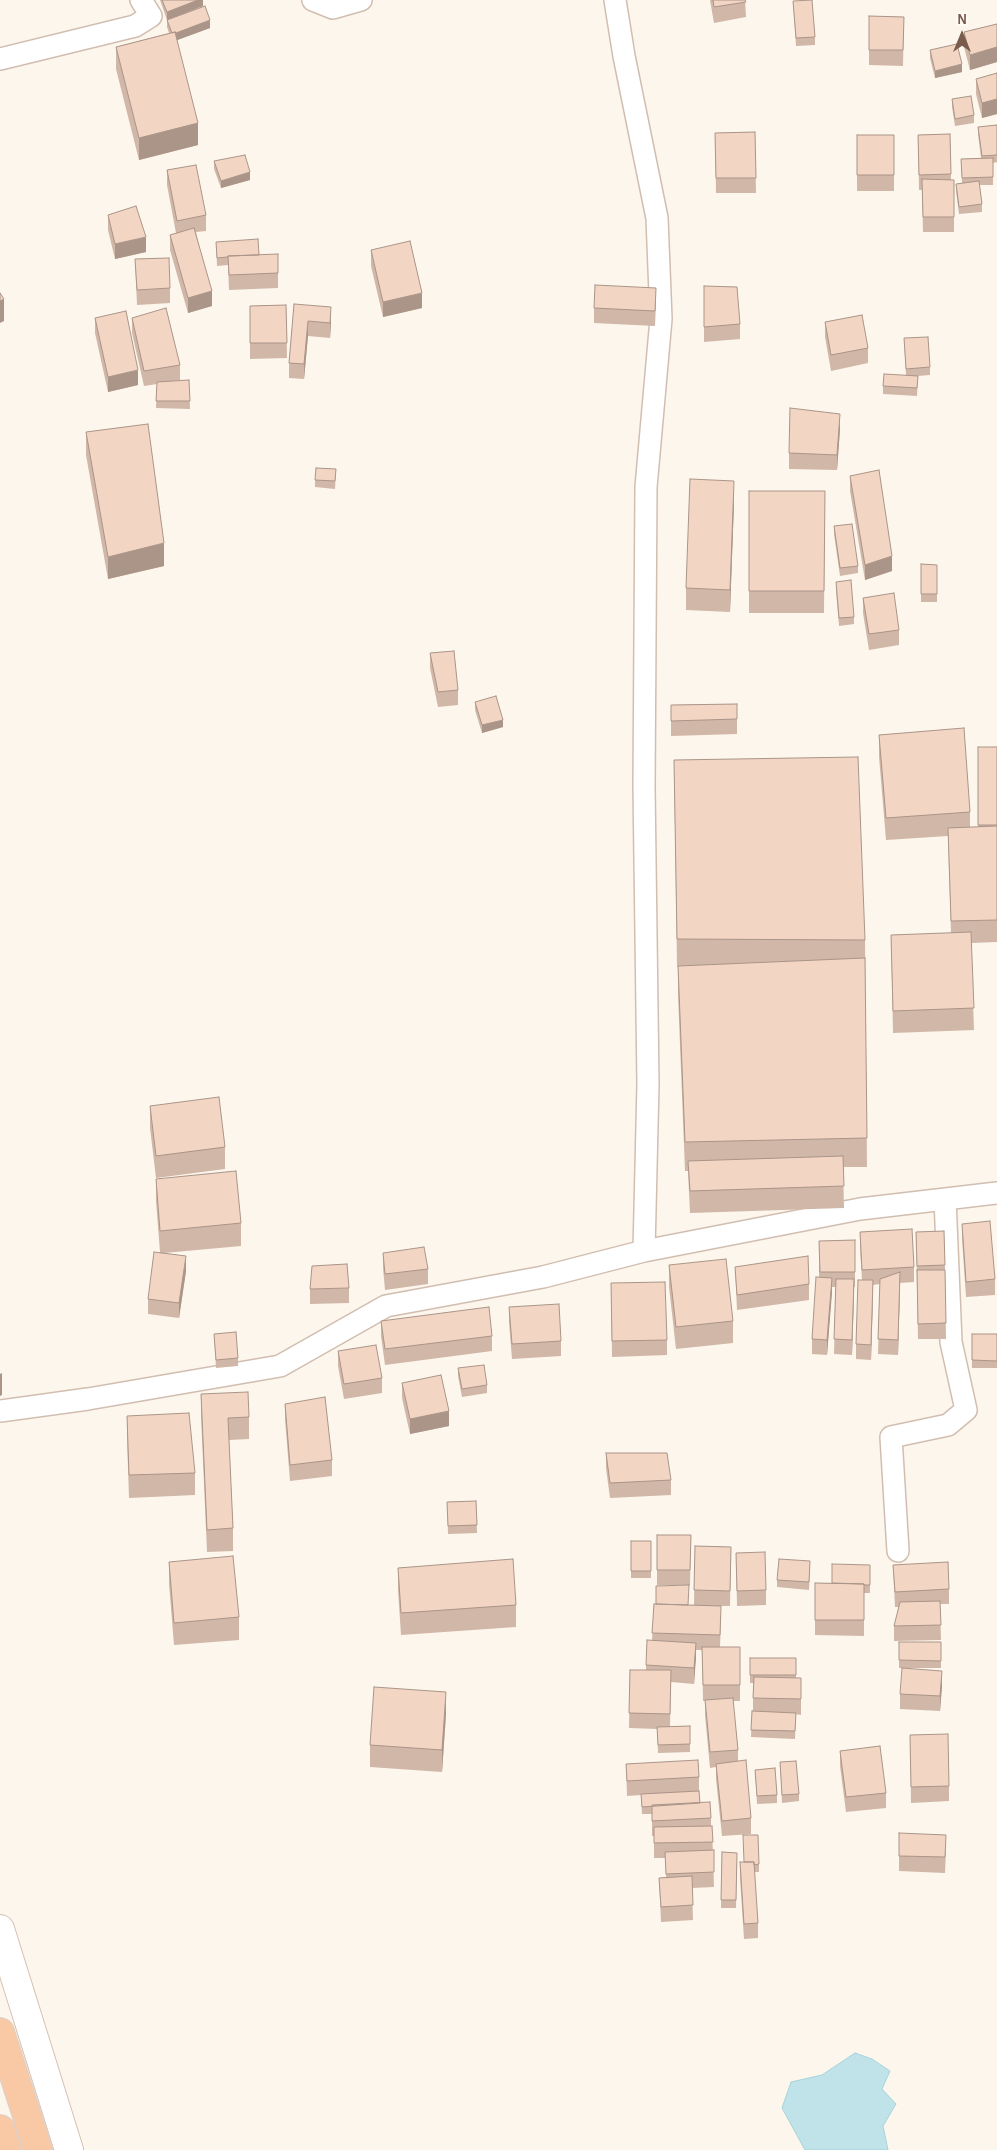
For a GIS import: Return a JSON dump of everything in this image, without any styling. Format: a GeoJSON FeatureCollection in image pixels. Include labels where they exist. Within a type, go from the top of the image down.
{"type":"FeatureCollection","features":[{"type":"Feature","properties":{"kind":"highway"},"geometry":{"type":"LineString","coordinates":[[0,2032],[38,2150]]}},
{"type":"Feature","properties":{"kind":"highway"},"geometry":{"type":"LineString","coordinates":[[0,2129],[7,2150]]}},
{"type":"Feature","properties":{"kind":"main road"},"geometry":{"type":"LineString","coordinates":[[0,1929],[69,2150]]}},
{"type":"Feature","properties":{"kind":"street"},"geometry":{"type":"LineString","coordinates":[[0,58],[135,26],[151,16],[141,0]]}},
{"type":"Feature","properties":{"kind":"street"},"geometry":{"type":"LineString","coordinates":[[313,0],[333,8],[362,0]]}},
{"type":"Feature","properties":{"kind":"street"},"geometry":{"type":"LineString","coordinates":[[616,0],[624,56],[657,218],[661,320],[646,486],[644,786],[648,1084],[644,1251]]}},
{"type":"Feature","properties":{"kind":"street"},"geometry":{"type":"LineString","coordinates":[[0,1411],[88,1399],[280,1366],[386,1306],[544,1277],[644,1251],[860,1209],[997,1192]]}},
{"type":"Feature","properties":{"kind":"street"},"geometry":{"type":"LineString","coordinates":[[898,1551],[891,1437],[948,1425],[966,1410],[951,1342],[945,1199]]}},
{"type":"Feature","properties":{"kind":"water"},"geometry":{"type":"Polygon","coordinates":[[[855,2053],[872,2059],[890,2071],[882,2089],[896,2104],[883,2126],[888,2150],[805,2150],[782,2108],[791,2082],[822,2075],[855,2053]]]}},
{"type":"Feature","properties":{"kind":"building"},"geometry":{"type":"Polygon","coordinates":[[[162,0],[198,0],[167,12],[162,0]]]}},
{"type":"Feature","properties":{"kind":"building"},"geometry":{"type":"Polygon","coordinates":[[[713,0],[745,0],[746,2],[714,7],[713,0]]]}},
{"type":"Feature","properties":{"kind":"building"},"geometry":{"type":"Polygon","coordinates":[[[812,0],[815,37],[796,38],[793,1],[812,0]]]}},
{"type":"Feature","properties":{"kind":"building"},"geometry":{"type":"Polygon","coordinates":[[[205,6],[210,20],[172,33],[167,20],[205,6]]]}},
{"type":"Feature","properties":{"kind":"building"},"geometry":{"type":"Polygon","coordinates":[[[869,16],[904,17],[903,50],[869,50],[869,16]]]}},
{"type":"Feature","properties":{"kind":"building"},"geometry":{"type":"Polygon","coordinates":[[[997,24],[997,47],[970,55],[964,32],[997,24]]]}},
{"type":"Feature","properties":{"kind":"building"},"geometry":{"type":"Polygon","coordinates":[[[175,32],[198,123],[139,138],[116,47],[175,32]]]}},
{"type":"Feature","properties":{"kind":"building"},"geometry":{"type":"Polygon","coordinates":[[[957,44],[962,64],[935,71],[930,50],[957,44]]]}},
{"type":"Feature","properties":{"kind":"building"},"geometry":{"type":"Polygon","coordinates":[[[997,73],[997,99],[982,103],[976,79],[997,73]]]}},
{"type":"Feature","properties":{"kind":"building"},"geometry":{"type":"Polygon","coordinates":[[[971,96],[974,115],[955,119],[952,99],[971,96]]]}},
{"type":"Feature","properties":{"kind":"building"},"geometry":{"type":"Polygon","coordinates":[[[997,125],[997,155],[982,156],[978,127],[997,125]]]}},
{"type":"Feature","properties":{"kind":"building"},"geometry":{"type":"Polygon","coordinates":[[[755,132],[756,178],[716,178],[715,133],[755,132]]]}},
{"type":"Feature","properties":{"kind":"building"},"geometry":{"type":"Polygon","coordinates":[[[950,134],[951,174],[919,175],[918,135],[950,134]]]}},
{"type":"Feature","properties":{"kind":"building"},"geometry":{"type":"Polygon","coordinates":[[[857,135],[894,135],[894,175],[857,175],[857,135]]]}},
{"type":"Feature","properties":{"kind":"building"},"geometry":{"type":"Polygon","coordinates":[[[245,155],[250,172],[221,181],[214,161],[245,155]]]}},
{"type":"Feature","properties":{"kind":"building"},"geometry":{"type":"Polygon","coordinates":[[[993,158],[993,177],[962,178],[961,159],[993,158]]]}},
{"type":"Feature","properties":{"kind":"building"},"geometry":{"type":"Polygon","coordinates":[[[196,165],[206,215],[177,221],[167,170],[196,165]]]}},
{"type":"Feature","properties":{"kind":"building"},"geometry":{"type":"Polygon","coordinates":[[[922,179],[954,180],[954,217],[923,217],[922,179]]]}},
{"type":"Feature","properties":{"kind":"building"},"geometry":{"type":"Polygon","coordinates":[[[979,181],[982,204],[959,207],[956,184],[979,181]]]}},
{"type":"Feature","properties":{"kind":"building"},"geometry":{"type":"Polygon","coordinates":[[[136,206],[146,237],[115,244],[108,215],[136,206]]]}},
{"type":"Feature","properties":{"kind":"building"},"geometry":{"type":"Polygon","coordinates":[[[194,228],[212,291],[188,298],[170,235],[194,228]]]}},
{"type":"Feature","properties":{"kind":"building"},"geometry":{"type":"Polygon","coordinates":[[[258,239],[259,255],[217,258],[216,242],[258,239]]]}},
{"type":"Feature","properties":{"kind":"building"},"geometry":{"type":"Polygon","coordinates":[[[410,241],[422,293],[383,302],[371,250],[410,241]]]}},
{"type":"Feature","properties":{"kind":"building"},"geometry":{"type":"Polygon","coordinates":[[[278,254],[278,273],[229,275],[228,256],[278,254]]]}},
{"type":"Feature","properties":{"kind":"building"},"geometry":{"type":"Polygon","coordinates":[[[169,258],[170,288],[137,290],[135,259],[169,258]]]}},
{"type":"Feature","properties":{"kind":"building"},"geometry":{"type":"Polygon","coordinates":[[[595,285],[656,288],[655,311],[594,308],[595,285]]]}},
{"type":"Feature","properties":{"kind":"building"},"geometry":{"type":"Polygon","coordinates":[[[704,286],[737,287],[740,324],[704,327],[704,286]]]}},
{"type":"Feature","properties":{"kind":"building"},"geometry":{"type":"Polygon","coordinates":[[[0,293],[4,299],[0,301],[0,293]]]}},
{"type":"Feature","properties":{"kind":"building"},"geometry":{"type":"Polygon","coordinates":[[[294,304],[331,307],[330,323],[308,321],[304,364],[289,363],[294,304]]]}},
{"type":"Feature","properties":{"kind":"building"},"geometry":{"type":"Polygon","coordinates":[[[286,305],[287,343],[250,343],[250,306],[286,305]]]}},
{"type":"Feature","properties":{"kind":"building"},"geometry":{"type":"Polygon","coordinates":[[[166,308],[180,365],[144,371],[132,318],[166,308]]]}},
{"type":"Feature","properties":{"kind":"building"},"geometry":{"type":"Polygon","coordinates":[[[126,311],[138,370],[108,377],[95,318],[126,311]]]}},
{"type":"Feature","properties":{"kind":"building"},"geometry":{"type":"Polygon","coordinates":[[[862,315],[868,348],[831,355],[825,322],[862,315]]]}},
{"type":"Feature","properties":{"kind":"building"},"geometry":{"type":"Polygon","coordinates":[[[928,337],[930,367],[906,369],[904,338],[928,337]]]}},
{"type":"Feature","properties":{"kind":"building"},"geometry":{"type":"Polygon","coordinates":[[[884,374],[918,376],[917,388],[883,386],[884,374]]]}},
{"type":"Feature","properties":{"kind":"building"},"geometry":{"type":"Polygon","coordinates":[[[189,380],[190,401],[156,401],[157,382],[189,380]]]}},
{"type":"Feature","properties":{"kind":"building"},"geometry":{"type":"Polygon","coordinates":[[[790,408],[840,414],[837,455],[789,453],[790,408]]]}},
{"type":"Feature","properties":{"kind":"building"},"geometry":{"type":"Polygon","coordinates":[[[148,424],[164,543],[108,557],[86,432],[148,424]]]}},
{"type":"Feature","properties":{"kind":"building"},"geometry":{"type":"Polygon","coordinates":[[[316,468],[336,469],[335,481],[315,480],[316,468]]]}},
{"type":"Feature","properties":{"kind":"building"},"geometry":{"type":"Polygon","coordinates":[[[879,470],[892,556],[865,565],[850,476],[879,470]]]}},
{"type":"Feature","properties":{"kind":"building"},"geometry":{"type":"Polygon","coordinates":[[[690,479],[734,481],[730,590],[686,588],[690,479]]]}},
{"type":"Feature","properties":{"kind":"building"},"geometry":{"type":"Polygon","coordinates":[[[749,491],[825,491],[824,591],[749,591],[749,491]]]}},
{"type":"Feature","properties":{"kind":"building"},"geometry":{"type":"Polygon","coordinates":[[[852,524],[858,566],[840,568],[834,526],[852,524]]]}},
{"type":"Feature","properties":{"kind":"building"},"geometry":{"type":"Polygon","coordinates":[[[921,564],[937,565],[937,594],[921,594],[921,564]]]}},
{"type":"Feature","properties":{"kind":"building"},"geometry":{"type":"Polygon","coordinates":[[[851,580],[854,617],[839,618],[836,582],[851,580]]]}},
{"type":"Feature","properties":{"kind":"building"},"geometry":{"type":"Polygon","coordinates":[[[894,593],[899,630],[869,634],[863,598],[894,593]]]}},
{"type":"Feature","properties":{"kind":"building"},"geometry":{"type":"Polygon","coordinates":[[[454,651],[458,690],[438,692],[430,653],[454,651]]]}},
{"type":"Feature","properties":{"kind":"building"},"geometry":{"type":"Polygon","coordinates":[[[496,696],[503,720],[482,725],[475,702],[496,696]]]}},
{"type":"Feature","properties":{"kind":"building"},"geometry":{"type":"Polygon","coordinates":[[[737,704],[737,719],[671,721],[671,705],[737,704]]]}},
{"type":"Feature","properties":{"kind":"building"},"geometry":{"type":"Polygon","coordinates":[[[964,728],[970,812],[886,818],[879,735],[964,728]]]}},
{"type":"Feature","properties":{"kind":"building"},"geometry":{"type":"Polygon","coordinates":[[[978,747],[997,747],[997,825],[978,825],[978,747]]]}},
{"type":"Feature","properties":{"kind":"building"},"geometry":{"type":"Polygon","coordinates":[[[858,757],[865,940],[677,939],[674,760],[858,757]]]}},
{"type":"Feature","properties":{"kind":"building"},"geometry":{"type":"Polygon","coordinates":[[[997,826],[997,920],[951,921],[948,828],[997,826]]]}},
{"type":"Feature","properties":{"kind":"building"},"geometry":{"type":"Polygon","coordinates":[[[971,932],[974,1008],[893,1011],[891,935],[971,932]]]}},
{"type":"Feature","properties":{"kind":"building"},"geometry":{"type":"Polygon","coordinates":[[[865,958],[867,1138],[685,1142],[678,966],[865,958]]]}},
{"type":"Feature","properties":{"kind":"building"},"geometry":{"type":"Polygon","coordinates":[[[219,1097],[225,1147],[156,1156],[150,1106],[219,1097]]]}},
{"type":"Feature","properties":{"kind":"building"},"geometry":{"type":"Polygon","coordinates":[[[843,1156],[844,1186],[690,1191],[688,1161],[843,1156]]]}},
{"type":"Feature","properties":{"kind":"building"},"geometry":{"type":"Polygon","coordinates":[[[236,1171],[241,1223],[160,1231],[156,1179],[236,1171]]]}},
{"type":"Feature","properties":{"kind":"building"},"geometry":{"type":"Polygon","coordinates":[[[990,1221],[995,1279],[966,1282],[962,1224],[990,1221]]]}},
{"type":"Feature","properties":{"kind":"building"},"geometry":{"type":"Polygon","coordinates":[[[912,1229],[914,1267],[862,1270],[860,1232],[912,1229]]]}},
{"type":"Feature","properties":{"kind":"building"},"geometry":{"type":"Polygon","coordinates":[[[944,1231],[945,1265],[917,1266],[916,1232],[944,1231]]]}},
{"type":"Feature","properties":{"kind":"building"},"geometry":{"type":"Polygon","coordinates":[[[855,1240],[855,1272],[820,1272],[819,1241],[855,1240]]]}},
{"type":"Feature","properties":{"kind":"building"},"geometry":{"type":"Polygon","coordinates":[[[424,1247],[428,1269],[385,1274],[383,1253],[424,1247]]]}},
{"type":"Feature","properties":{"kind":"building"},"geometry":{"type":"Polygon","coordinates":[[[154,1252],[186,1256],[179,1303],[148,1299],[154,1252]]]}},
{"type":"Feature","properties":{"kind":"building"},"geometry":{"type":"Polygon","coordinates":[[[808,1256],[809,1284],[737,1295],[735,1267],[808,1256]]]}},
{"type":"Feature","properties":{"kind":"building"},"geometry":{"type":"Polygon","coordinates":[[[726,1259],[733,1321],[676,1327],[669,1265],[726,1259]]]}},
{"type":"Feature","properties":{"kind":"building"},"geometry":{"type":"Polygon","coordinates":[[[347,1264],[349,1288],[310,1289],[312,1266],[347,1264]]]}},
{"type":"Feature","properties":{"kind":"building"},"geometry":{"type":"Polygon","coordinates":[[[917,1270],[945,1270],[946,1323],[918,1324],[917,1270]]]}},
{"type":"Feature","properties":{"kind":"building"},"geometry":{"type":"Polygon","coordinates":[[[900,1272],[898,1340],[878,1339],[880,1279],[900,1272]]]}},
{"type":"Feature","properties":{"kind":"building"},"geometry":{"type":"Polygon","coordinates":[[[816,1277],[832,1278],[827,1340],[812,1339],[816,1277]]]}},
{"type":"Feature","properties":{"kind":"building"},"geometry":{"type":"Polygon","coordinates":[[[836,1279],[854,1279],[852,1340],[834,1339],[836,1279]]]}},
{"type":"Feature","properties":{"kind":"building"},"geometry":{"type":"Polygon","coordinates":[[[858,1280],[873,1280],[871,1345],[856,1344],[858,1280]]]}},
{"type":"Feature","properties":{"kind":"building"},"geometry":{"type":"Polygon","coordinates":[[[665,1282],[667,1340],[612,1341],[611,1283],[665,1282]]]}},
{"type":"Feature","properties":{"kind":"building"},"geometry":{"type":"Polygon","coordinates":[[[559,1304],[561,1341],[512,1344],[509,1307],[559,1304]]]}},
{"type":"Feature","properties":{"kind":"building"},"geometry":{"type":"Polygon","coordinates":[[[489,1307],[492,1336],[385,1349],[381,1321],[489,1307]]]}},
{"type":"Feature","properties":{"kind":"building"},"geometry":{"type":"Polygon","coordinates":[[[236,1332],[238,1358],[216,1360],[214,1334],[236,1332]]]}},
{"type":"Feature","properties":{"kind":"building"},"geometry":{"type":"Polygon","coordinates":[[[972,1334],[997,1334],[997,1361],[972,1360],[972,1334]]]}},
{"type":"Feature","properties":{"kind":"building"},"geometry":{"type":"Polygon","coordinates":[[[376,1345],[382,1378],[344,1384],[338,1351],[376,1345]]]}},
{"type":"Feature","properties":{"kind":"building"},"geometry":{"type":"Polygon","coordinates":[[[484,1365],[487,1385],[462,1389],[458,1368],[484,1365]]]}},
{"type":"Feature","properties":{"kind":"building"},"geometry":{"type":"Polygon","coordinates":[[[441,1375],[449,1411],[410,1419],[402,1383],[441,1375]]]}},
{"type":"Feature","properties":{"kind":"building"},"geometry":{"type":"Polygon","coordinates":[[[248,1392],[249,1417],[228,1418],[233,1528],[207,1530],[201,1394],[248,1392]]]}},
{"type":"Feature","properties":{"kind":"building"},"geometry":{"type":"Polygon","coordinates":[[[325,1397],[332,1460],[290,1465],[285,1404],[325,1397]]]}},
{"type":"Feature","properties":{"kind":"building"},"geometry":{"type":"Polygon","coordinates":[[[189,1413],[195,1473],[129,1475],[127,1416],[189,1413]]]}},
{"type":"Feature","properties":{"kind":"building"},"geometry":{"type":"Polygon","coordinates":[[[606,1453],[667,1453],[671,1480],[610,1483],[606,1453]]]}},
{"type":"Feature","properties":{"kind":"building"},"geometry":{"type":"Polygon","coordinates":[[[476,1501],[477,1525],[448,1526],[447,1502],[476,1501]]]}},
{"type":"Feature","properties":{"kind":"building"},"geometry":{"type":"Polygon","coordinates":[[[657,1535],[691,1535],[690,1570],[657,1570],[657,1535]]]}},
{"type":"Feature","properties":{"kind":"building"},"geometry":{"type":"Polygon","coordinates":[[[631,1541],[651,1541],[651,1571],[631,1571],[631,1541]]]}},
{"type":"Feature","properties":{"kind":"building"},"geometry":{"type":"Polygon","coordinates":[[[695,1546],[731,1547],[730,1591],[694,1590],[695,1546]]]}},
{"type":"Feature","properties":{"kind":"building"},"geometry":{"type":"Polygon","coordinates":[[[765,1552],[766,1590],[737,1591],[736,1553],[765,1552]]]}},
{"type":"Feature","properties":{"kind":"building"},"geometry":{"type":"Polygon","coordinates":[[[233,1556],[239,1617],[174,1623],[169,1562],[233,1556]]]}},
{"type":"Feature","properties":{"kind":"building"},"geometry":{"type":"Polygon","coordinates":[[[513,1559],[516,1605],[401,1613],[398,1568],[513,1559]]]}},
{"type":"Feature","properties":{"kind":"building"},"geometry":{"type":"Polygon","coordinates":[[[779,1559],[810,1561],[809,1582],[777,1580],[779,1559]]]}},
{"type":"Feature","properties":{"kind":"building"},"geometry":{"type":"Polygon","coordinates":[[[948,1562],[949,1589],[895,1592],[893,1565],[948,1562]]]}},
{"type":"Feature","properties":{"kind":"building"},"geometry":{"type":"Polygon","coordinates":[[[832,1564],[870,1565],[870,1585],[832,1583],[832,1564]]]}},
{"type":"Feature","properties":{"kind":"building"},"geometry":{"type":"Polygon","coordinates":[[[815,1583],[864,1584],[864,1620],[815,1620],[815,1583]]]}},
{"type":"Feature","properties":{"kind":"building"},"geometry":{"type":"Polygon","coordinates":[[[689,1585],[688,1605],[656,1604],[656,1586],[689,1585]]]}},
{"type":"Feature","properties":{"kind":"building"},"geometry":{"type":"Polygon","coordinates":[[[940,1601],[941,1625],[894,1626],[900,1602],[940,1601]]]}},
{"type":"Feature","properties":{"kind":"building"},"geometry":{"type":"Polygon","coordinates":[[[654,1604],[721,1606],[720,1635],[652,1633],[654,1604]]]}},
{"type":"Feature","properties":{"kind":"building"},"geometry":{"type":"Polygon","coordinates":[[[647,1640],[696,1643],[694,1668],[646,1665],[647,1640]]]}},
{"type":"Feature","properties":{"kind":"building"},"geometry":{"type":"Polygon","coordinates":[[[899,1642],[941,1642],[941,1661],[899,1660],[899,1642]]]}},
{"type":"Feature","properties":{"kind":"building"},"geometry":{"type":"Polygon","coordinates":[[[702,1647],[740,1647],[740,1685],[703,1685],[702,1647]]]}},
{"type":"Feature","properties":{"kind":"building"},"geometry":{"type":"Polygon","coordinates":[[[750,1658],[796,1658],[796,1675],[750,1675],[750,1658]]]}},
{"type":"Feature","properties":{"kind":"building"},"geometry":{"type":"Polygon","coordinates":[[[902,1668],[942,1671],[940,1696],[900,1694],[902,1668]]]}},
{"type":"Feature","properties":{"kind":"building"},"geometry":{"type":"Polygon","coordinates":[[[630,1670],[671,1670],[670,1714],[629,1713],[630,1670]]]}},
{"type":"Feature","properties":{"kind":"building"},"geometry":{"type":"Polygon","coordinates":[[[754,1677],[801,1678],[801,1699],[753,1698],[754,1677]]]}},
{"type":"Feature","properties":{"kind":"building"},"geometry":{"type":"Polygon","coordinates":[[[374,1687],[446,1692],[442,1750],[370,1745],[374,1687]]]}},
{"type":"Feature","properties":{"kind":"building"},"geometry":{"type":"Polygon","coordinates":[[[733,1698],[738,1750],[710,1752],[705,1700],[733,1698]]]}},
{"type":"Feature","properties":{"kind":"building"},"geometry":{"type":"Polygon","coordinates":[[[752,1711],[796,1713],[795,1731],[751,1730],[752,1711]]]}},
{"type":"Feature","properties":{"kind":"building"},"geometry":{"type":"Polygon","coordinates":[[[690,1726],[690,1744],[658,1745],[657,1727],[690,1726]]]}},
{"type":"Feature","properties":{"kind":"building"},"geometry":{"type":"Polygon","coordinates":[[[948,1734],[949,1786],[911,1787],[910,1735],[948,1734]]]}},
{"type":"Feature","properties":{"kind":"building"},"geometry":{"type":"Polygon","coordinates":[[[880,1746],[886,1793],[846,1797],[840,1751],[880,1746]]]}},
{"type":"Feature","properties":{"kind":"building"},"geometry":{"type":"Polygon","coordinates":[[[698,1760],[699,1777],[627,1781],[626,1764],[698,1760]]]}},
{"type":"Feature","properties":{"kind":"building"},"geometry":{"type":"Polygon","coordinates":[[[746,1760],[751,1818],[722,1821],[716,1764],[746,1760]]]}},
{"type":"Feature","properties":{"kind":"building"},"geometry":{"type":"Polygon","coordinates":[[[796,1761],[799,1794],[782,1795],[780,1762],[796,1761]]]}},
{"type":"Feature","properties":{"kind":"building"},"geometry":{"type":"Polygon","coordinates":[[[775,1768],[777,1795],[757,1796],[755,1770],[775,1768]]]}},
{"type":"Feature","properties":{"kind":"building"},"geometry":{"type":"Polygon","coordinates":[[[699,1791],[700,1803],[642,1807],[641,1794],[699,1791]]]}},
{"type":"Feature","properties":{"kind":"building"},"geometry":{"type":"Polygon","coordinates":[[[710,1802],[711,1818],[652,1821],[652,1805],[710,1802]]]}},
{"type":"Feature","properties":{"kind":"building"},"geometry":{"type":"Polygon","coordinates":[[[712,1826],[713,1842],[654,1843],[654,1827],[712,1826]]]}},
{"type":"Feature","properties":{"kind":"building"},"geometry":{"type":"Polygon","coordinates":[[[899,1833],[946,1835],[945,1857],[899,1856],[899,1833]]]}},
{"type":"Feature","properties":{"kind":"building"},"geometry":{"type":"Polygon","coordinates":[[[743,1835],[758,1835],[759,1864],[754,1865],[754,1862],[744,1862],[743,1835]]]}},
{"type":"Feature","properties":{"kind":"building"},"geometry":{"type":"Polygon","coordinates":[[[714,1850],[714,1872],[666,1874],[665,1852],[714,1850]]]}},
{"type":"Feature","properties":{"kind":"building"},"geometry":{"type":"Polygon","coordinates":[[[722,1852],[737,1853],[736,1900],[721,1900],[722,1852]]]}},
{"type":"Feature","properties":{"kind":"building"},"geometry":{"type":"Polygon","coordinates":[[[740,1862],[754,1862],[758,1923],[744,1924],[740,1862]]]}},
{"type":"Feature","properties":{"kind":"building"},"geometry":{"type":"Polygon","coordinates":[[[692,1876],[693,1905],[661,1907],[659,1878],[692,1876]]]}}]}
